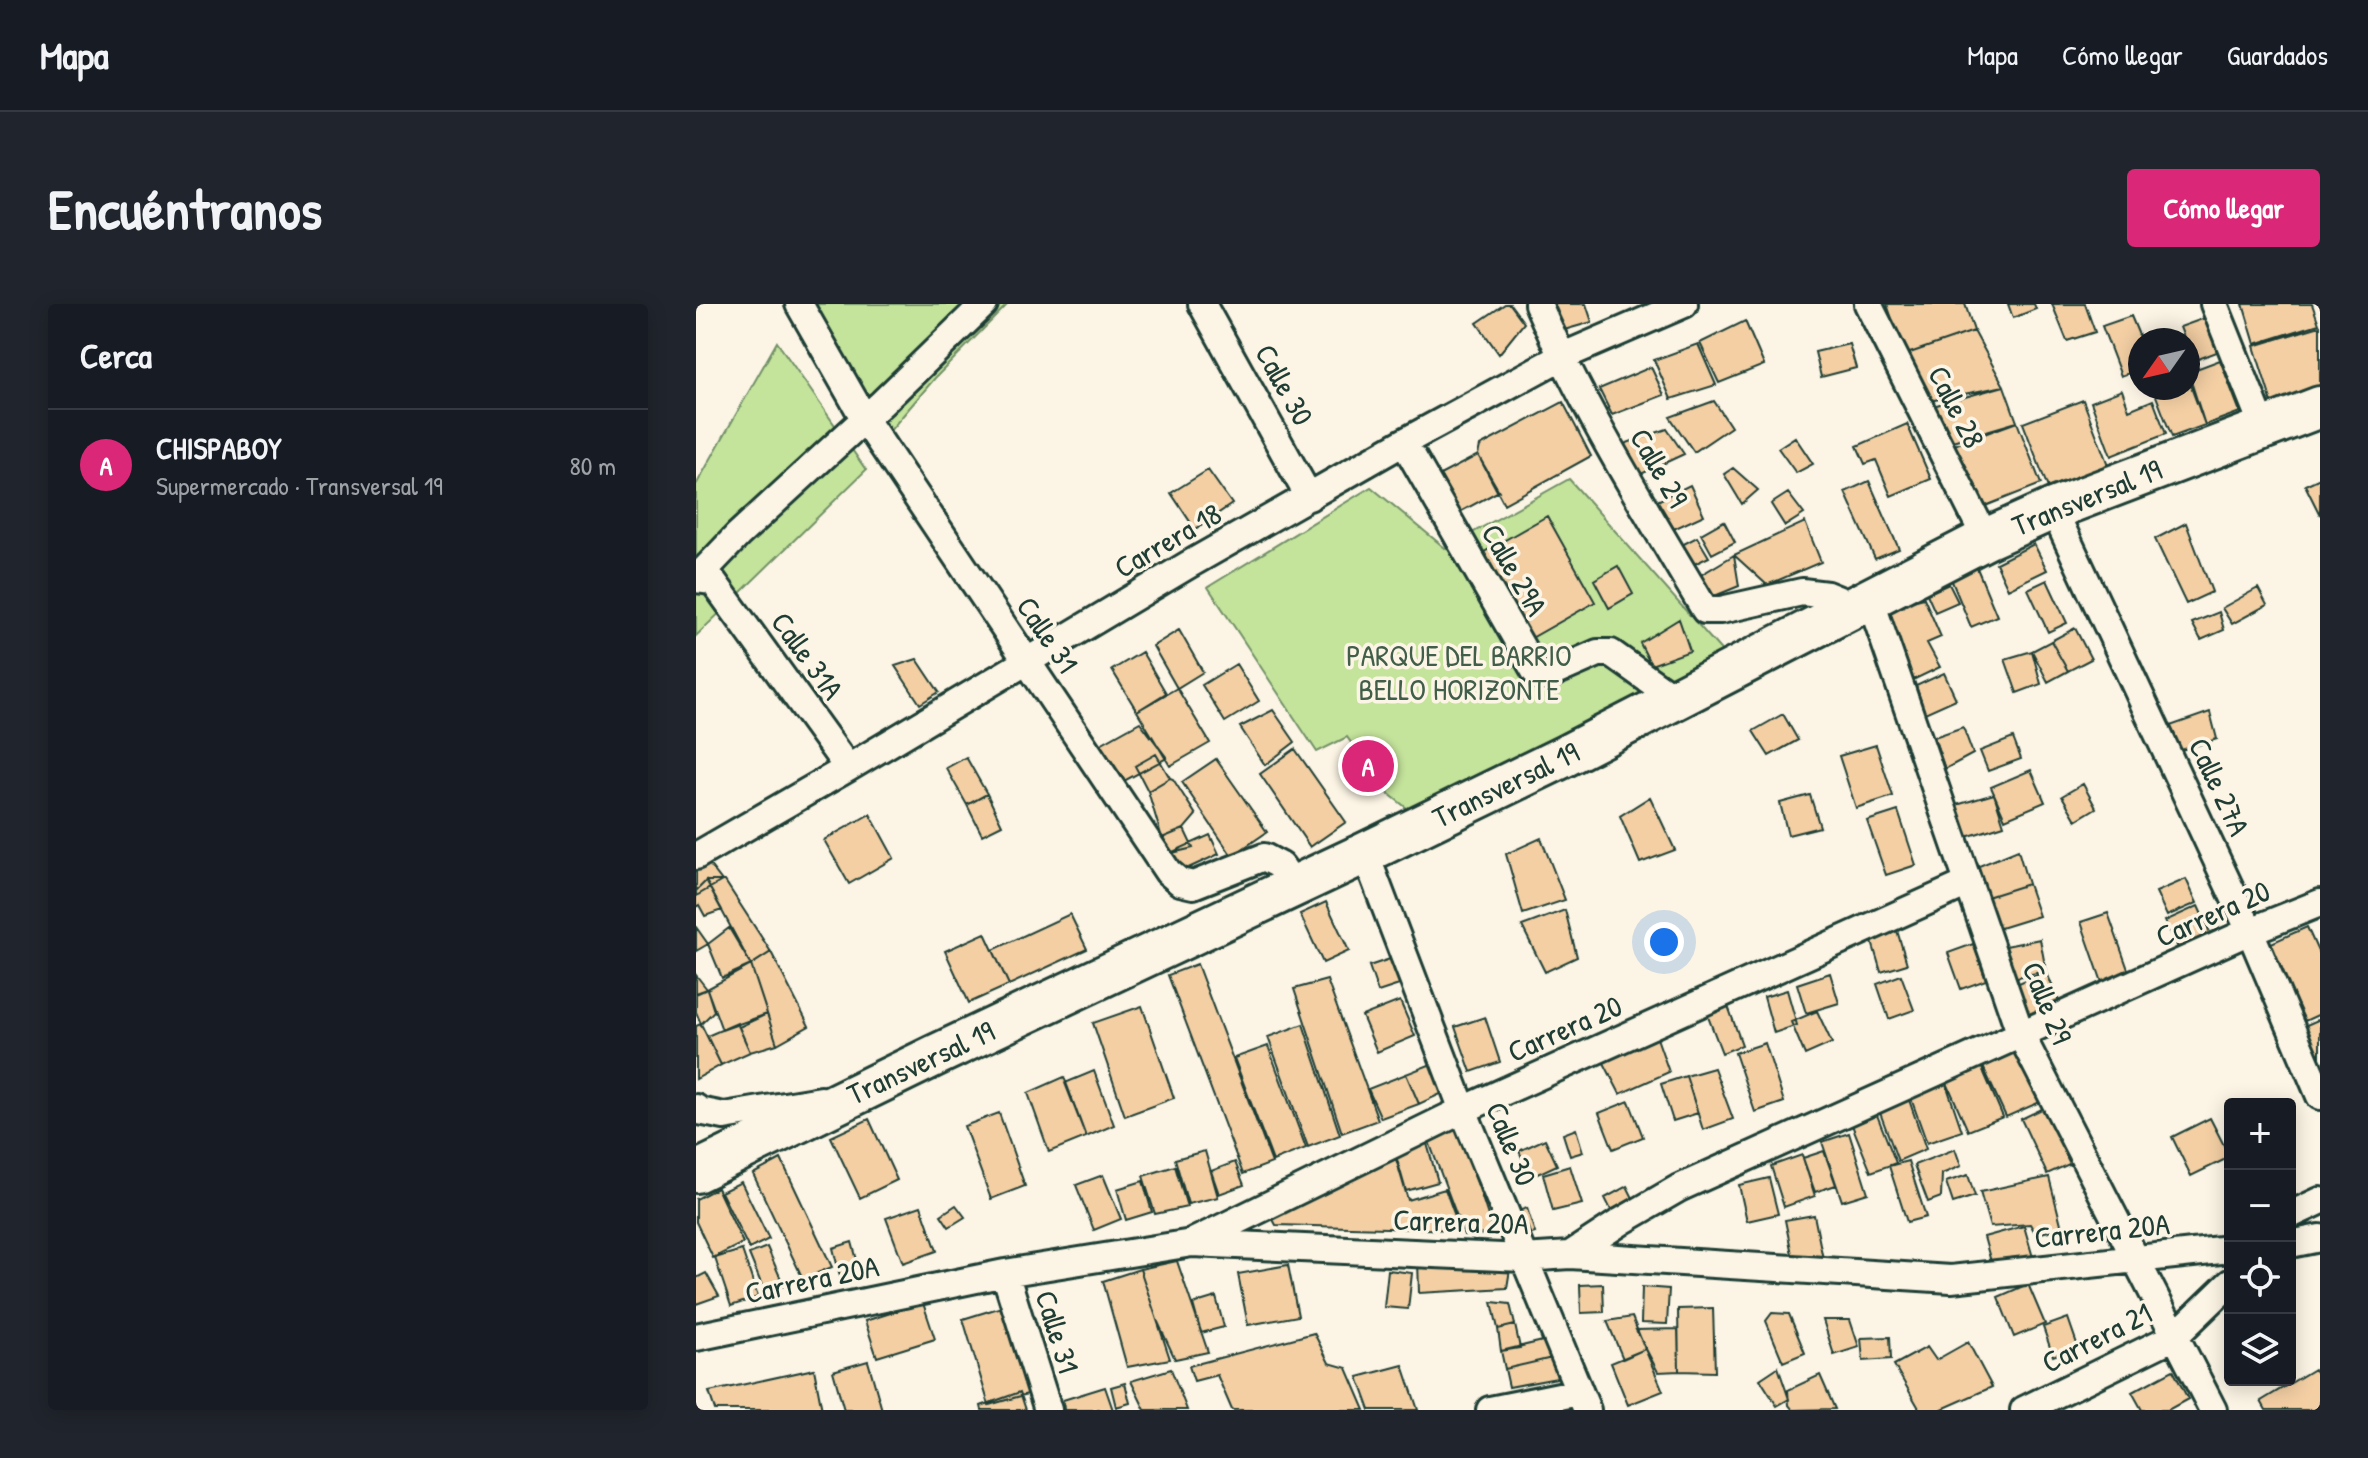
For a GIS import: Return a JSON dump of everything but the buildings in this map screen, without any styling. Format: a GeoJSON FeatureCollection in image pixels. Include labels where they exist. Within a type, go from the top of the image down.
{"type":"FeatureCollection","features":[{"type":"Feature","properties":{"kind":"main road","name":"Transversal 19"},"geometry":{"type":"LineString","coordinates":[[696,1172],[854,1094],[1365,853],[1677,700],[1986,539],[2053,509],[2320,407]]}},
{"type":"Feature","properties":{"kind":"street","name":"Calle 31"},"geometry":{"type":"LineString","coordinates":[[799,304],[864,418],[1168,872],[1180,882],[1193,885],[1264,857],[1281,866],[1295,886]]}},
{"type":"Feature","properties":{"kind":"street"},"geometry":{"type":"LineString","coordinates":[[702,580],[738,535],[984,304]]}},
{"type":"Feature","properties":{"kind":"street","name":"Calle 30"},"geometry":{"type":"LineString","coordinates":[[1202,304],[1309,497]]}},
{"type":"Feature","properties":{"kind":"street","name":"Calle 29"},"geometry":{"type":"LineString","coordinates":[[1538,304],[1561,357],[1618,462],[1705,610],[1721,610],[1802,592],[1862,602],[1968,883],[2021,1035],[2213,1410]]}},
{"type":"Feature","properties":{"kind":"street","name":"Carrera 18"},"geometry":{"type":"LineString","coordinates":[[696,856],[1404,442],[1561,357],[1684,304]]}},
{"type":"Feature","properties":{"kind":"street","name":"Calle 28"},"geometry":{"type":"LineString","coordinates":[[1868,304],[1986,539]]}},
{"type":"Feature","properties":{"kind":"street"},"geometry":{"type":"LineString","coordinates":[[2214,304],[2264,429]]}},
{"type":"Feature","properties":{"kind":"street","name":"Calle 29A"},"geometry":{"type":"LineString","coordinates":[[1404,442],[1535,671],[1541,676],[1548,675],[1598,653],[1611,653],[1677,700]]}},
{"type":"Feature","properties":{"kind":"street","name":"Calle 27A"},"geometry":{"type":"LineString","coordinates":[[2053,509],[2250,931],[2320,1096]]}},
{"type":"Feature","properties":{"kind":"street","name":"Calle 31A"},"geometry":{"type":"LineString","coordinates":[[702,580],[848,768]]}},
{"type":"Feature","properties":{"kind":"street","name":"Calle 30"},"geometry":{"type":"LineString","coordinates":[[1365,853],[1463,1110],[1583,1401]]}},
{"type":"Feature","properties":{"kind":"street","name":"Carrera 20"},"geometry":{"type":"LineString","coordinates":[[1192,1243],[1463,1110],[1968,883]]}},
{"type":"Feature","properties":{"kind":"street","name":"Carrera 20"},"geometry":{"type":"LineString","coordinates":[[1570,1255],[1679,1188],[2250,931],[2320,903]]}},
{"type":"Feature","properties":{"kind":"street"},"geometry":{"type":"LineString","coordinates":[[696,1108],[724,1116],[854,1094]]}},
{"type":"Feature","properties":{"kind":"street"},"geometry":{"type":"LineString","coordinates":[[2296,1212],[2320,1201]]}},
{"type":"Feature","properties":{"kind":"street"},"geometry":{"type":"LineString","coordinates":[[2296,1243],[2320,1238]]}},
{"type":"Feature","properties":{"kind":"street","name":"Carrera 20A"},"geometry":{"type":"LineString","coordinates":[[696,1337],[1005,1273],[1192,1243],[1523,1258],[1570,1255],[1951,1279],[2224,1250]]}},
{"type":"Feature","properties":{"kind":"street","name":"Calle 31"},"geometry":{"type":"LineString","coordinates":[[1005,1273],[1048,1410]]}},
{"type":"Feature","properties":{"kind":"street","name":"Carrera 21"},"geometry":{"type":"LineString","coordinates":[[2024,1410],[2175,1336],[2224,1289]]}},
{"type":"Feature","properties":{"kind":"street"},"geometry":{"type":"LineString","coordinates":[[1490,1410],[1583,1401]]}},
{"type":"Feature","properties":{"kind":"green space"},"geometry":{"type":"Polygon","coordinates":[[[794,304],[1008,304],[935,378],[882,440],[794,304]]]}},
{"type":"Feature","properties":{"kind":"green space"},"geometry":{"type":"Polygon","coordinates":[[[777,342],[866,470],[696,636],[696,485],[777,342]]]}},
{"type":"Feature","properties":{"kind":"green space","name":"PARQUE DEL BARRIO BELLO HORIZONTE"},"geometry":{"type":"Polygon","coordinates":[[[1569,479],[1742,674],[1431,827],[1384,790],[1347,737],[1317,752],[1208,587],[1371,487],[1445,548],[1569,479]]]}},
{"type":"Feature","properties":{"kind":"place","name":"CHISPABOY"},"geometry":{"type":"Point","coordinates":[1368,766]}}]}
